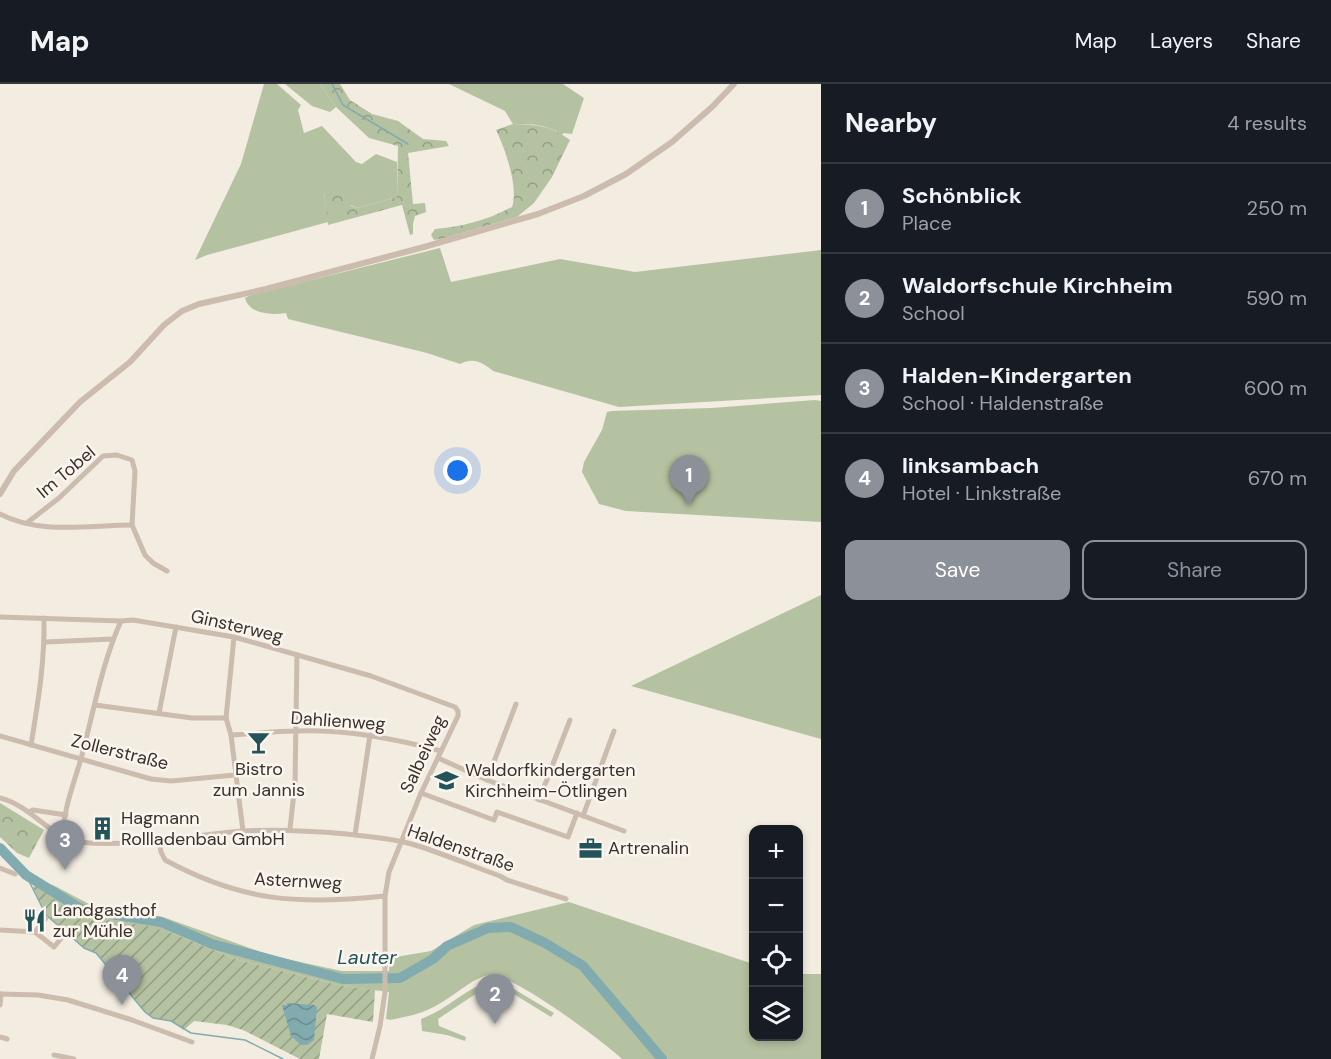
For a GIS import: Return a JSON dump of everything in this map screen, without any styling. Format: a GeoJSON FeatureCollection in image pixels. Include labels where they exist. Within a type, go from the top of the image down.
{"type":"FeatureCollection","features":[{"type":"Feature","properties":{"kind":"street"},"geometry":{"type":"LineString","coordinates":[[1,493],[14,471],[80,402],[130,362],[164,326],[182,311],[199,304],[266,289],[424,247],[538,214],[584,196],[626,174],[672,142],[734,84]]}},
{"type":"Feature","properties":{"kind":"street","name":"Im Tobel"},"geometry":{"type":"LineString","coordinates":[[28,522],[59,498],[103,456],[117,455],[132,460],[135,471],[132,525],[145,555],[153,564],[167,571]]}},
{"type":"Feature","properties":{"kind":"street","name":"Im Tobel"},"geometry":{"type":"LineString","coordinates":[[0,514],[17,523],[28,522],[52,528],[132,525]]}},
{"type":"Feature","properties":{"kind":"street","name":"Ginsterweg"},"geometry":{"type":"LineString","coordinates":[[0,617],[133,620],[234,637],[415,691],[455,707],[458,711]]}},
{"type":"Feature","properties":{"kind":"street"},"geometry":{"type":"LineString","coordinates":[[32,745],[45,642],[44,618]]}},
{"type":"Feature","properties":{"kind":"street"},"geometry":{"type":"LineString","coordinates":[[63,836],[80,760],[113,639],[121,621]]}},
{"type":"Feature","properties":{"kind":"street"},"geometry":{"type":"LineString","coordinates":[[159,713],[176,627]]}},
{"type":"Feature","properties":{"kind":"street"},"geometry":{"type":"LineString","coordinates":[[234,637],[226,718],[231,735],[243,831]]}},
{"type":"Feature","properties":{"kind":"street"},"geometry":{"type":"LineString","coordinates":[[45,642],[113,639]]}},
{"type":"Feature","properties":{"kind":"street"},"geometry":{"type":"LineString","coordinates":[[290,829],[295,783],[297,655]]}},
{"type":"Feature","properties":{"kind":"street"},"geometry":{"type":"LineString","coordinates":[[487,780],[516,704]]}},
{"type":"Feature","properties":{"kind":"street"},"geometry":{"type":"LineString","coordinates":[[95,705],[192,718],[226,718]]}},
{"type":"Feature","properties":{"kind":"street","name":"Salbeiweg"},"geometry":{"type":"LineString","coordinates":[[400,842],[458,716],[458,711]]}},
{"type":"Feature","properties":{"kind":"street"},"geometry":{"type":"LineString","coordinates":[[539,800],[570,720]]}},
{"type":"Feature","properties":{"kind":"street","name":"Dahlienweg"},"geometry":{"type":"LineString","coordinates":[[231,735],[297,730],[370,735],[441,751]]}},
{"type":"Feature","properties":{"kind":"street"},"geometry":{"type":"LineString","coordinates":[[422,793],[494,820],[497,812],[568,837],[580,815],[614,731]]}},
{"type":"Feature","properties":{"kind":"street"},"geometry":{"type":"LineString","coordinates":[[355,835],[370,735]]}},
{"type":"Feature","properties":{"kind":"street","name":"Zollerstraße"},"geometry":{"type":"LineString","coordinates":[[0,736],[151,779],[171,781],[235,775]]}},
{"type":"Feature","properties":{"kind":"street"},"geometry":{"type":"LineString","coordinates":[[438,758],[487,780],[624,831]]}},
{"type":"Feature","properties":{"kind":"street","name":"Haldenstraße"},"geometry":{"type":"LineString","coordinates":[[0,798],[29,812],[63,836],[75,841],[90,843],[159,841],[243,831],[290,829],[355,835],[415,845],[507,880],[566,899]]}},
{"type":"Feature","properties":{"kind":"street","name":"Haldenstraße"},"geometry":{"type":"LineString","coordinates":[[29,812],[33,810],[66,815]]}},
{"type":"Feature","properties":{"kind":"street","name":"Asternweg"},"geometry":{"type":"LineString","coordinates":[[159,841],[165,860],[219,885],[243,893],[272,898],[323,900],[385,896]]}},
{"type":"Feature","properties":{"kind":"street"},"geometry":{"type":"LineString","coordinates":[[372,1059],[385,992],[385,896],[389,872],[400,842]]}},
{"type":"Feature","properties":{"kind":"street"},"geometry":{"type":"LineString","coordinates":[[0,868],[15,874]]}},
{"type":"Feature","properties":{"kind":"street"},"geometry":{"type":"LineString","coordinates":[[35,932],[46,918]]}},
{"type":"Feature","properties":{"kind":"street"},"geometry":{"type":"LineString","coordinates":[[0,930],[35,932],[54,947],[63,936]]}},
{"type":"Feature","properties":{"kind":"street"},"geometry":{"type":"LineString","coordinates":[[0,1005],[0,994],[38,995],[68,1000],[192,1042]]}},
{"type":"Feature","properties":{"kind":"street"},"geometry":{"type":"LineString","coordinates":[[0,1037],[7,1039]]}},
{"type":"Feature","properties":{"kind":"street"},"geometry":{"type":"LineString","coordinates":[[54,1055],[74,1059]]}},
{"type":"Feature","properties":{"kind":"green space"},"geometry":{"type":"Polygon","coordinates":[[[264,84],[277,84],[301,105],[298,110],[304,133],[322,126],[356,162],[362,164],[376,154],[397,162],[397,197],[357,208],[324,193],[328,222],[195,260],[241,164],[264,84]]]}},
{"type":"Feature","properties":{"kind":"green space"},"geometry":{"type":"Polygon","coordinates":[[[285,84],[320,84],[336,107],[330,112],[312,106],[285,84]]]}},
{"type":"Feature","properties":{"kind":"green space"},"geometry":{"type":"Polygon","coordinates":[[[320,84],[340,84],[350,100],[372,114],[398,121],[423,139],[446,141],[449,146],[408,153],[413,204],[425,203],[426,212],[415,216],[413,234],[410,235],[402,205],[328,225],[324,193],[327,188],[339,184],[346,189],[351,206],[357,208],[397,197],[398,146],[369,138],[336,107],[320,84]]]}},
{"type":"Feature","properties":{"kind":"green space"},"geometry":{"type":"Polygon","coordinates":[[[449,84],[563,84],[584,98],[572,134],[562,135],[545,127],[513,124],[505,111],[449,84]]]}},
{"type":"Feature","properties":{"kind":"green space"},"geometry":{"type":"Polygon","coordinates":[[[513,124],[543,127],[556,131],[570,140],[552,177],[534,203],[517,217],[434,240],[431,235],[435,229],[475,222],[512,207],[514,189],[512,179],[507,157],[496,130],[513,124]]]}},
{"type":"Feature","properties":{"kind":"green space"},"geometry":{"type":"Polygon","coordinates":[[[440,248],[451,282],[560,259],[635,272],[821,250],[821,395],[619,407],[493,371],[478,362],[469,361],[460,364],[427,353],[288,319],[286,313],[262,313],[251,308],[245,298],[440,248]]]}},
{"type":"Feature","properties":{"kind":"green space"},"geometry":{"type":"Polygon","coordinates":[[[821,401],[821,522],[626,511],[599,504],[582,472],[584,462],[602,430],[607,412],[712,408],[821,401]]]}},
{"type":"Feature","properties":{"kind":"green space"},"geometry":{"type":"Polygon","coordinates":[[[821,595],[821,739],[631,686],[821,595]]]}},
{"type":"Feature","properties":{"kind":"green space"},"geometry":{"type":"Polygon","coordinates":[[[0,803],[44,830],[29,858],[17,853],[0,837],[0,803]]]}},
{"type":"Feature","properties":{"kind":"green space"},"geometry":{"type":"Polygon","coordinates":[[[33,882],[53,885],[89,904],[163,917],[272,956],[342,971],[389,971],[390,958],[431,951],[474,925],[569,902],[749,963],[749,1041],[803,1041],[803,974],[821,974],[821,1059],[622,1059],[597,1038],[538,997],[502,978],[491,975],[479,979],[427,1010],[391,1020],[386,1019],[389,992],[342,986],[238,960],[172,933],[96,919],[69,909],[33,882]]]}},
{"type":"Feature","properties":{"kind":"green space"},"geometry":{"type":"Polygon","coordinates":[[[36,886],[69,909],[96,919],[143,925],[172,933],[238,960],[342,986],[375,990],[373,1022],[327,1014],[319,1059],[300,1059],[243,1030],[227,1025],[194,1021],[184,1030],[171,1021],[153,1018],[145,1012],[96,953],[84,948],[46,915],[33,887],[36,886]]]}},
{"type":"Feature","properties":{"kind":"green space"},"geometry":{"type":"Polygon","coordinates":[[[489,981],[507,985],[554,1013],[551,1017],[507,990],[486,987],[438,1019],[439,1026],[466,1037],[465,1041],[422,1031],[421,1019],[489,981]]]}},
{"type":"Feature","properties":{"kind":"water"},"geometry":{"type":"Polygon","coordinates":[[[287,1003],[317,1007],[314,1040],[307,1045],[301,1045],[291,1036],[282,1005],[287,1005],[287,1003]]]}},
{"type":"Feature","properties":{"kind":"waterway"},"geometry":{"type":"LineString","coordinates":[[332,84],[343,105],[408,144]]}},
{"type":"Feature","properties":{"kind":"waterway","name":"Lauter"},"geometry":{"type":"LineString","coordinates":[[0,848],[26,875],[81,909],[161,922],[212,944],[343,979],[400,978],[433,959],[447,946],[488,928],[511,927],[545,943],[583,966],[662,1059]]}},
{"type":"Feature","properties":{"kind":"waterway"},"geometry":{"type":"LineString","coordinates":[[26,875],[46,915],[84,948],[96,953],[145,1012],[153,1018],[171,1021],[191,1033],[245,1040],[283,1059]]}},
{"type":"Feature","properties":{"kind":"place","name":"Schönblick"},"geometry":{"type":"Point","coordinates":[689,505]}},
{"type":"Feature","properties":{"kind":"place","name":"Bistro zum Jannis"},"geometry":{"type":"Point","coordinates":[259,743]}},
{"type":"Feature","properties":{"kind":"place","name":"Waldorfkindergarten Kirchheim-Ötlingen"},"geometry":{"type":"Point","coordinates":[447,780]}},
{"type":"Feature","properties":{"kind":"place","name":"Hagmann Rollladenbau GmbH"},"geometry":{"type":"Point","coordinates":[103,828]}},
{"type":"Feature","properties":{"kind":"place","name":"Artrenalin"},"geometry":{"type":"Point","coordinates":[590,848]}},
{"type":"Feature","properties":{"kind":"place","name":"Halden-Kindergarten"},"geometry":{"type":"Point","coordinates":[65,870]}},
{"type":"Feature","properties":{"kind":"place","name":"Landgasthof zur Mühle"},"geometry":{"type":"Point","coordinates":[35,920]}},
{"type":"Feature","properties":{"kind":"place","name":"linksambach"},"geometry":{"type":"Point","coordinates":[122,1005]}},
{"type":"Feature","properties":{"kind":"place","name":"Waldorfschule Kirchheim"},"geometry":{"type":"Point","coordinates":[495,1024]}}]}
